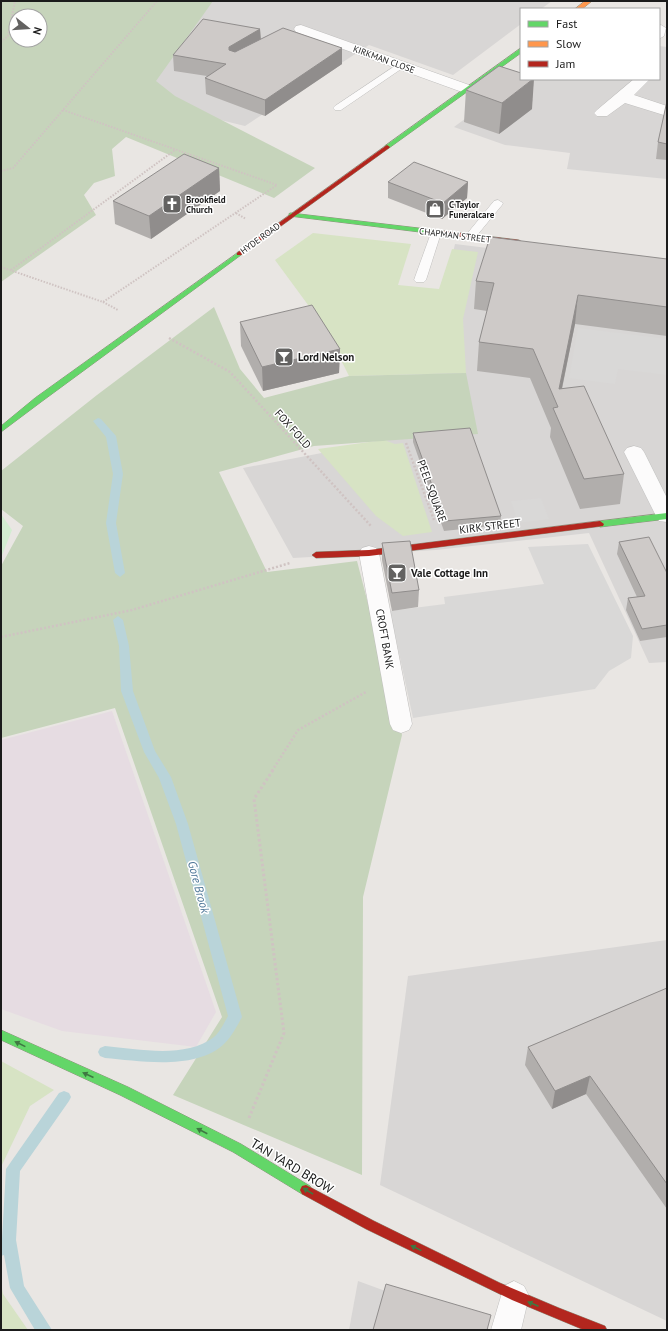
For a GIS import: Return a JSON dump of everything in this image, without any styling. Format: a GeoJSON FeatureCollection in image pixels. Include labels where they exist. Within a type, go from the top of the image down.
{"type":"FeatureCollection","features":[{"type":"Feature","properties":{"kind":"main road"},"geometry":{"type":"LineString","coordinates":[[579,8],[589,1]]}},
{"type":"Feature","properties":{"kind":"main road","name":"HYDE ROAD"},"geometry":{"type":"LineString","coordinates":[[1,430],[38,400],[291,215],[520,51]]}},
{"type":"Feature","properties":{"kind":"main road","name":"CHAPMAN STREET"},"geometry":{"type":"LineString","coordinates":[[291,215],[525,243]]}},
{"type":"Feature","properties":{"kind":"main road","name":"KIRK STREET"},"geometry":{"type":"LineString","coordinates":[[316,555],[369,553],[666,516]]}},
{"type":"Feature","properties":{"kind":"main road","name":"TAN YARD BROW"},"geometry":{"type":"LineString","coordinates":[[1,1035],[39,1054],[124,1091],[237,1148],[342,1211],[514,1296],[568,1325],[601,1330]]}},
{"type":"Feature","properties":{"kind":"street","name":"KIRKMAN CLOSE"},"geometry":{"type":"LineString","coordinates":[[295,32],[401,65],[467,89]]}},
{"type":"Feature","properties":{"kind":"street"},"geometry":{"type":"LineString","coordinates":[[602,113],[642,80]]}},
{"type":"Feature","properties":{"kind":"street"},"geometry":{"type":"LineString","coordinates":[[623,97],[667,111]]}},
{"type":"Feature","properties":{"kind":"street"},"geometry":{"type":"LineString","coordinates":[[634,452],[666,516]]}},
{"type":"Feature","properties":{"kind":"street","name":"CROFT BANK"},"geometry":{"type":"LineString","coordinates":[[369,553],[401,724]]}},
{"type":"Feature","properties":{"kind":"street"},"geometry":{"type":"LineString","coordinates":[[506,1330],[514,1296]]}},
{"type":"Feature","properties":{"kind":"lane"},"geometry":{"type":"LineString","coordinates":[[338,108],[401,65]]}},
{"type":"Feature","properties":{"kind":"lane"},"geometry":{"type":"LineString","coordinates":[[470,237],[498,204]]}},
{"type":"Feature","properties":{"kind":"lane"},"geometry":{"type":"LineString","coordinates":[[420,280],[436,233]]}},
{"type":"Feature","properties":{"kind":"path"},"geometry":{"type":"LineString","coordinates":[[1,42],[8,36],[15,1]]}},
{"type":"Feature","properties":{"kind":"path"},"geometry":{"type":"LineString","coordinates":[[1,171],[13,168],[157,1]]}},
{"type":"Feature","properties":{"kind":"path"},"geometry":{"type":"LineString","coordinates":[[63,110],[277,185],[103,302]]}},
{"type":"Feature","properties":{"kind":"path"},"geometry":{"type":"LineString","coordinates":[[11,270],[175,150]]}},
{"type":"Feature","properties":{"kind":"path"},"geometry":{"type":"LineString","coordinates":[[1,267],[103,302],[124,313]]}},
{"type":"Feature","properties":{"kind":"path","name":"FOX FOLD"},"geometry":{"type":"LineString","coordinates":[[166,336],[230,372],[392,550]]}},
{"type":"Feature","properties":{"kind":"path","name":"PEEL SQUARE"},"geometry":{"type":"LineString","coordinates":[[406,443],[442,544]]}},
{"type":"Feature","properties":{"kind":"path"},"geometry":{"type":"LineString","coordinates":[[1,637],[132,610],[316,555]]}},
{"type":"Feature","properties":{"kind":"path"},"geometry":{"type":"LineString","coordinates":[[237,1148],[284,1033],[254,799],[298,730],[392,678]]}},
{"type":"Feature","properties":{"kind":"shaded area"},"geometry":{"type":"Polygon","coordinates":[[[207,1],[552,1],[542,8],[520,8],[520,25],[453,75],[369,45],[245,126],[131,98],[207,1]]]}},
{"type":"Feature","properties":{"kind":"shaded area"},"geometry":{"type":"Polygon","coordinates":[[[660,46],[667,47],[667,179],[567,169],[570,153],[505,145],[454,127],[520,78],[520,80],[660,80],[660,46]]]}},
{"type":"Feature","properties":{"kind":"shaded area"},"geometry":{"type":"Polygon","coordinates":[[[455,244],[667,270],[667,662],[649,663],[589,533],[436,550],[293,558],[243,468],[431,432],[427,369],[455,244]]]}},
{"type":"Feature","properties":{"kind":"shaded area"},"geometry":{"type":"Polygon","coordinates":[[[578,328],[667,339],[667,375],[618,369],[615,384],[569,378],[578,328]]]}},
{"type":"Feature","properties":{"kind":"shaded area"},"geometry":{"type":"Polygon","coordinates":[[[541,498],[549,519],[518,523],[511,501],[541,498]]]}},
{"type":"Feature","properties":{"kind":"shaded area"},"geometry":{"type":"Polygon","coordinates":[[[588,544],[633,636],[631,658],[609,671],[595,689],[413,718],[390,611],[445,604],[444,597],[544,584],[528,547],[588,544]]]}},
{"type":"Feature","properties":{"kind":"shaded area"},"geometry":{"type":"Polygon","coordinates":[[[112,711],[216,1012],[196,1047],[62,1031],[1,1009],[1,740],[112,711]]]}},
{"type":"Feature","properties":{"kind":"shaded area"},"geometry":{"type":"Polygon","coordinates":[[[667,940],[667,1321],[380,1185],[408,976],[667,940]]]}},
{"type":"Feature","properties":{"kind":"shaded area"},"geometry":{"type":"Polygon","coordinates":[[[358,1281],[492,1330],[349,1330],[358,1281]]]}},
{"type":"Feature","properties":{"kind":"green space"},"geometry":{"type":"Polygon","coordinates":[[[1,1],[213,1],[156,81],[175,96],[315,168],[274,198],[126,137],[112,149],[115,176],[94,183],[84,195],[96,215],[1,282],[1,1]]]}},
{"type":"Feature","properties":{"kind":"green space"},"geometry":{"type":"Polygon","coordinates":[[[313,233],[411,244],[398,285],[439,289],[452,249],[478,252],[463,319],[466,373],[349,376],[325,328],[275,260],[313,233]]]}},
{"type":"Feature","properties":{"kind":"green space"},"geometry":{"type":"Polygon","coordinates":[[[214,307],[240,369],[264,398],[349,376],[466,373],[478,434],[314,446],[219,472],[267,572],[357,561],[402,735],[363,897],[362,1175],[173,1095],[222,1017],[115,708],[1,738],[1,566],[23,526],[1,509],[1,471],[97,395],[214,307]]]}},
{"type":"Feature","properties":{"kind":"green space"},"geometry":{"type":"Polygon","coordinates":[[[384,440],[395,444],[403,443],[432,532],[403,536],[376,516],[318,449],[384,440]]]}},
{"type":"Feature","properties":{"kind":"green space"},"geometry":{"type":"Polygon","coordinates":[[[1,514],[12,530],[1,558],[1,514]]]}},
{"type":"Feature","properties":{"kind":"green space"},"geometry":{"type":"Polygon","coordinates":[[[1,1061],[54,1090],[30,1106],[1,1167],[1,1061]]]}},
{"type":"Feature","properties":{"kind":"green space"},"geometry":{"type":"Polygon","coordinates":[[[1,1283],[3,1294],[28,1330],[1,1330],[1,1283]]]}},
{"type":"Feature","properties":{"kind":"building"},"geometry":{"type":"Polygon","coordinates":[[[203,19],[260,29],[229,47],[229,50],[235,52],[283,28],[342,48],[265,100],[205,78],[226,64],[173,55],[203,19]]]}},
{"type":"Feature","properties":{"kind":"building"},"geometry":{"type":"Polygon","coordinates":[[[499,66],[520,73],[520,80],[532,80],[502,103],[466,90],[499,66]]]}},
{"type":"Feature","properties":{"kind":"building"},"geometry":{"type":"Polygon","coordinates":[[[667,101],[667,144],[658,142],[667,101]]]}},
{"type":"Feature","properties":{"kind":"building"},"geometry":{"type":"Polygon","coordinates":[[[184,154],[219,168],[149,216],[113,201],[184,154]]]}},
{"type":"Feature","properties":{"kind":"building"},"geometry":{"type":"Polygon","coordinates":[[[414,162],[468,182],[443,203],[388,182],[414,162]]]}},
{"type":"Feature","properties":{"kind":"building"},"geometry":{"type":"Polygon","coordinates":[[[490,237],[667,259],[667,307],[578,295],[559,389],[584,386],[624,474],[584,479],[553,408],[558,407],[533,349],[479,342],[494,283],[476,281],[490,237]]]}},
{"type":"Feature","properties":{"kind":"building"},"geometry":{"type":"Polygon","coordinates":[[[312,305],[340,349],[262,367],[240,322],[312,305]]]}},
{"type":"Feature","properties":{"kind":"building"},"geometry":{"type":"Polygon","coordinates":[[[470,428],[501,516],[445,521],[413,433],[470,428]]]}},
{"type":"Feature","properties":{"kind":"building"},"geometry":{"type":"Polygon","coordinates":[[[649,537],[667,573],[667,625],[642,629],[628,598],[645,596],[619,542],[649,537]]]}},
{"type":"Feature","properties":{"kind":"building"},"geometry":{"type":"Polygon","coordinates":[[[410,541],[419,590],[392,593],[382,543],[410,541]]]}},
{"type":"Feature","properties":{"kind":"building"},"geometry":{"type":"Polygon","coordinates":[[[667,988],[667,1184],[590,1076],[555,1091],[528,1047],[667,988]]]}},
{"type":"Feature","properties":{"kind":"building"},"geometry":{"type":"Polygon","coordinates":[[[386,1284],[491,1315],[487,1330],[373,1330],[386,1284]]]}},
{"type":"Feature","properties":{"kind":"waterway","name":"Gore Brook"},"geometry":{"type":"LineString","coordinates":[[98,421],[111,436],[118,474],[111,523],[120,573]]}},
{"type":"Feature","properties":{"kind":"waterway","name":"Gore Brook"},"geometry":{"type":"LineString","coordinates":[[105,1052],[148,1056],[191,1053],[205,1049],[220,1040],[235,1017],[182,824],[165,777],[150,752],[127,691],[124,646],[118,620]]}},
{"type":"Feature","properties":{"kind":"waterway","name":"Gore Brook"},"geometry":{"type":"LineString","coordinates":[[9,1240],[13,1169],[64,1097]]}},
{"type":"Feature","properties":{"kind":"waterway","name":"Gore Brook"},"geometry":{"type":"LineString","coordinates":[[1,1249],[9,1240]]}},
{"type":"Feature","properties":{"kind":"waterway"},"geometry":{"type":"LineString","coordinates":[[9,1240],[17,1288],[44,1330]]}},
{"type":"Feature","properties":{"kind":"traffic: fast"},"geometry":{"type":"LineString","coordinates":[[387,147],[520,51]]}},
{"type":"Feature","properties":{"kind":"traffic: fast"},"geometry":{"type":"LineString","coordinates":[[291,215],[444,233]]}},
{"type":"Feature","properties":{"kind":"traffic: fast"},"geometry":{"type":"LineString","coordinates":[[1,430],[38,400],[239,254]]}},
{"type":"Feature","properties":{"kind":"traffic: fast"},"geometry":{"type":"LineString","coordinates":[[600,524],[667,516]]}},
{"type":"Feature","properties":{"kind":"traffic: fast"},"geometry":{"type":"LineString","coordinates":[[1,1035],[124,1091],[237,1148],[306,1190]]}},
{"type":"Feature","properties":{"kind":"traffic: slow"},"geometry":{"type":"LineString","coordinates":[[579,8],[589,1]]}},
{"type":"Feature","properties":{"kind":"traffic: jam"},"geometry":{"type":"LineString","coordinates":[[239,254],[387,147]]}},
{"type":"Feature","properties":{"kind":"traffic: jam"},"geometry":{"type":"LineString","coordinates":[[444,233],[519,242]]}},
{"type":"Feature","properties":{"kind":"traffic: jam"},"geometry":{"type":"LineString","coordinates":[[316,555],[369,553],[600,524]]}},
{"type":"Feature","properties":{"kind":"traffic: jam"},"geometry":{"type":"LineString","coordinates":[[306,1190],[370,1225],[496,1287],[558,1314],[601,1330]]}},
{"type":"Feature","properties":{"kind":"place","name":"Brookfield Church"},"geometry":{"type":"Point","coordinates":[172,204]}},
{"type":"Feature","properties":{"kind":"place","name":"C Taylor Funeralcare"},"geometry":{"type":"Point","coordinates":[435,209]}},
{"type":"Feature","properties":{"kind":"place","name":"Lord Nelson"},"geometry":{"type":"Point","coordinates":[284,357]}},
{"type":"Feature","properties":{"kind":"place","name":"Vale Cottage Inn"},"geometry":{"type":"Point","coordinates":[397,573]}}]}
